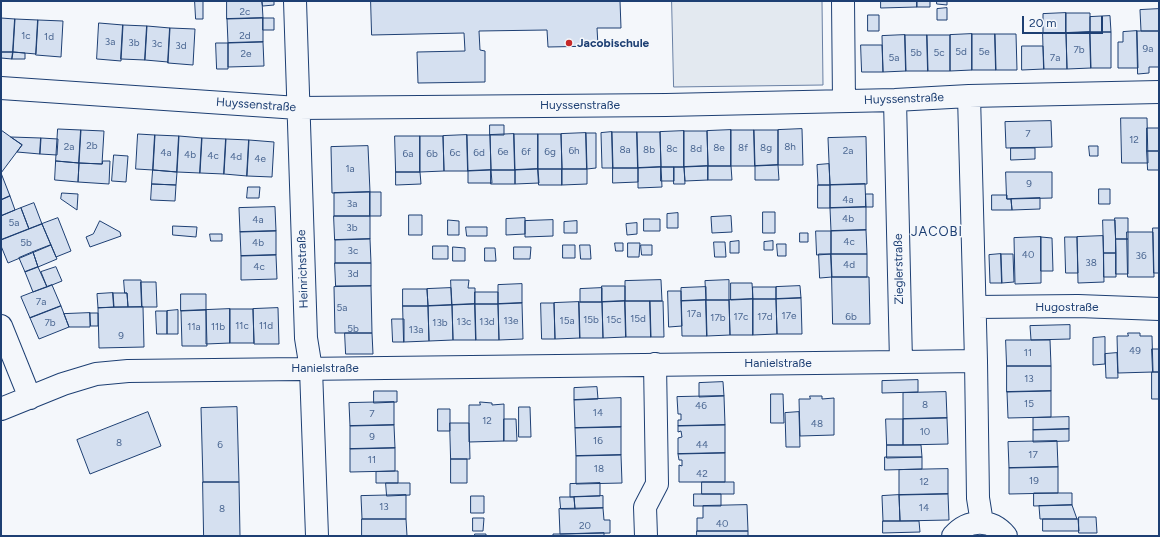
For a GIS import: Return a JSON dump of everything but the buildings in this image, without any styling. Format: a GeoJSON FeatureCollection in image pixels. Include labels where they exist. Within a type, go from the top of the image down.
{"type":"FeatureCollection","features":[{"type":"Feature","properties":{"kind":"street","name":"Heinrichstraße"},"geometry":{"type":"LineString","coordinates":[[295,1],[306,338],[311,369],[317,536]]}},
{"type":"Feature","properties":{"kind":"street"},"geometry":{"type":"LineString","coordinates":[[843,1],[844,101]]}},
{"type":"Feature","properties":{"kind":"street","name":"Huyssenstraße"},"geometry":{"type":"LineString","coordinates":[[1,88],[298,108],[650,105],[895,100],[969,96],[1159,92]]}},
{"type":"Feature","properties":{"kind":"street"},"geometry":{"type":"LineString","coordinates":[[969,96],[976,307],[978,498],[982,523]]}},
{"type":"Feature","properties":{"kind":"street","name":"Zieglerstraße"},"geometry":{"type":"LineString","coordinates":[[895,100],[901,362]]}},
{"type":"Feature","properties":{"kind":"street","name":"Hugostraße"},"geometry":{"type":"LineString","coordinates":[[976,307],[1078,306],[1159,309]]}},
{"type":"Feature","properties":{"kind":"street"},"geometry":{"type":"LineString","coordinates":[[1,326],[30,398]]}},
{"type":"Feature","properties":{"kind":"street"},"geometry":{"type":"LineString","coordinates":[[901,362],[976,361]]}},
{"type":"Feature","properties":{"kind":"street","name":"Hanielstraße"},"geometry":{"type":"LineString","coordinates":[[1,409],[63,384],[102,374],[128,371],[278,368],[311,369],[901,362]]}},
{"type":"Feature","properties":{"kind":"street"},"geometry":{"type":"LineString","coordinates":[[646,536],[645,507],[657,484],[656,364]]}},
{"type":"Feature","properties":{"kind":"street"},"geometry":{"type":"LineString","coordinates":[[953,536],[962,528],[971,523],[982,523],[992,526],[1002,531],[1006,536]]}},
{"type":"Feature","properties":{"kind":"shaded area"},"geometry":{"type":"Polygon","coordinates":[[[672,1],[822,1],[823,85],[674,87],[672,1]]]}},
{"type":"Feature","properties":{"kind":"place","name":"Jacobischule"},"geometry":{"type":"Point","coordinates":[569,43]}},
{"type":"Feature","properties":{"kind":"district","name":"JACOBI"},"geometry":{"type":"Point","coordinates":[937,232]}}]}
